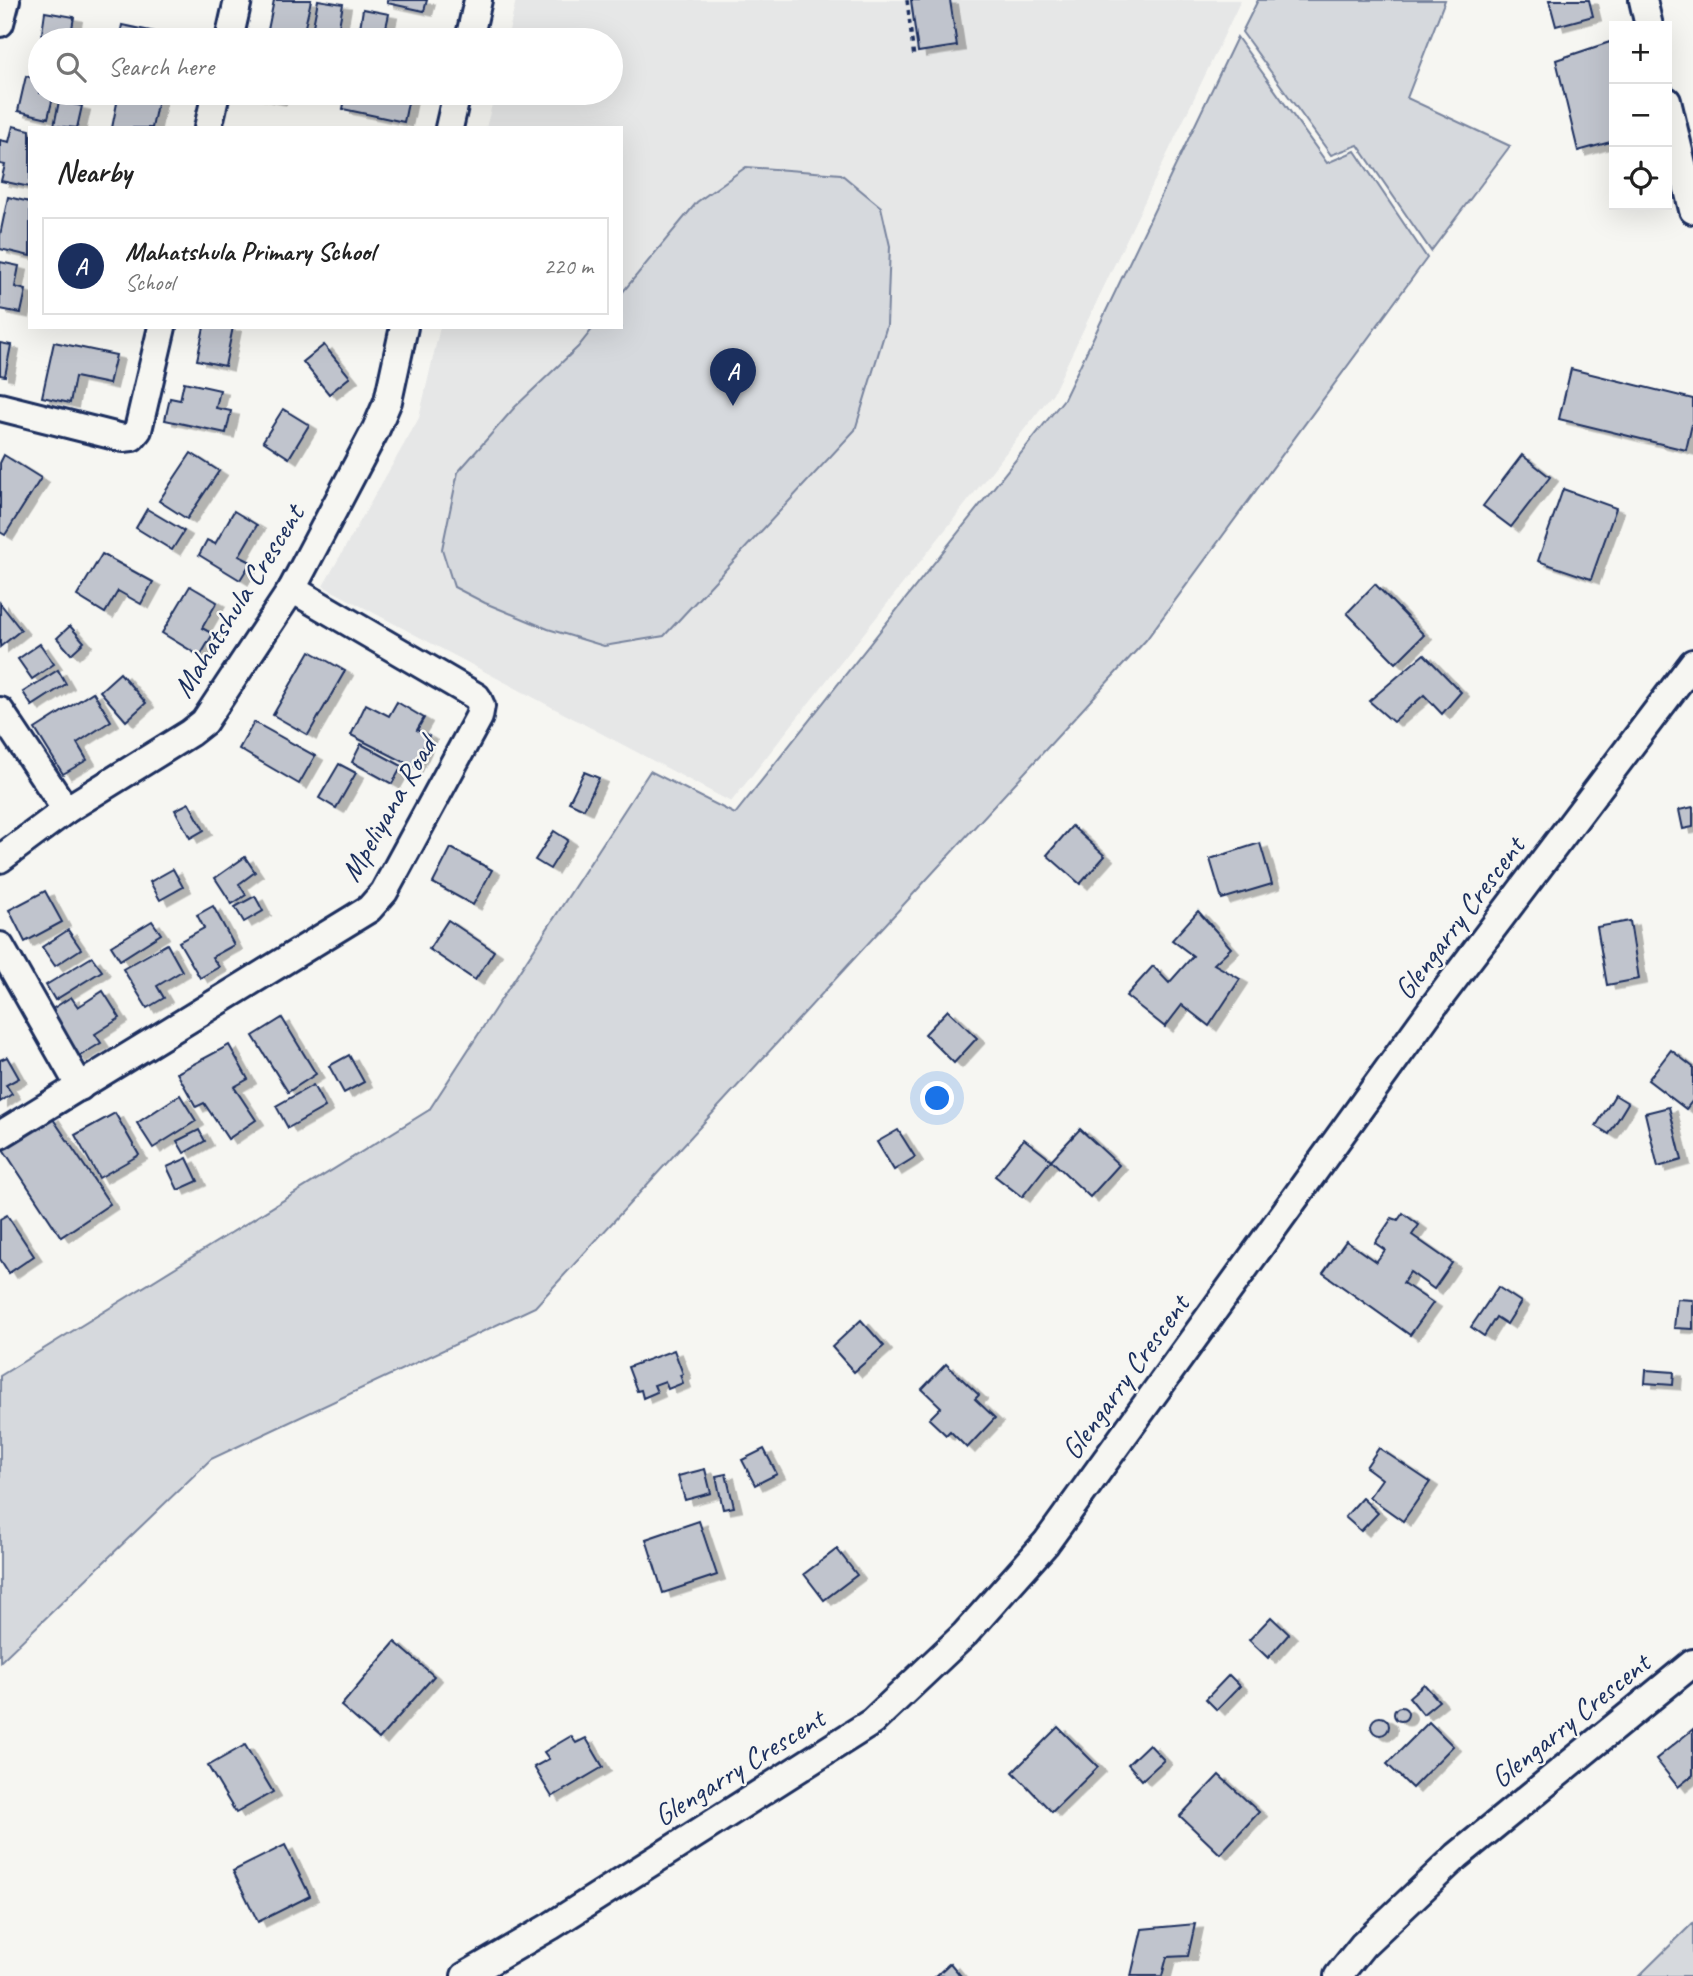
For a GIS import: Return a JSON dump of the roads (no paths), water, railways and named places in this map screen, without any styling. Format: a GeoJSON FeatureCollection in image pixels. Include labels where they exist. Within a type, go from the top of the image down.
{"type":"FeatureCollection","features":[{"type":"Feature","properties":{"kind":"street"},"geometry":{"type":"LineString","coordinates":[[0,23],[6,0]]}},
{"type":"Feature","properties":{"kind":"street"},"geometry":{"type":"LineString","coordinates":[[232,28],[238,0]]}},
{"type":"Feature","properties":{"kind":"street"},"geometry":{"type":"LineString","coordinates":[[472,28],[478,0]]}},
{"type":"Feature","properties":{"kind":"street"},"geometry":{"type":"LineString","coordinates":[[1643,0],[1648,21]]}},
{"type":"Feature","properties":{"kind":"street"},"geometry":{"type":"LineString","coordinates":[[208,126],[213,105]]}},
{"type":"Feature","properties":{"kind":"street"},"geometry":{"type":"LineString","coordinates":[[449,126],[454,105]]}},
{"type":"Feature","properties":{"kind":"street"},"geometry":{"type":"LineString","coordinates":[[1672,121],[1692,201]]}},
{"type":"Feature","properties":{"kind":"street"},"geometry":{"type":"LineString","coordinates":[[0,407],[123,438],[132,437],[138,430],[162,329]]}},
{"type":"Feature","properties":{"kind":"street","name":"Mahatshula Crescent"},"geometry":{"type":"LineString","coordinates":[[0,859],[66,810],[191,733],[204,722],[292,589],[383,415],[404,329]]}},
{"type":"Feature","properties":{"kind":"street","name":"Mpeliyana Road"},"geometry":{"type":"LineString","coordinates":[[0,1135],[369,909],[384,892],[479,717],[481,706],[477,697],[292,589]]}},
{"type":"Feature","properties":{"kind":"street","name":"Glengarry Crescent"},"geometry":{"type":"LineString","coordinates":[[464,1976],[551,1926],[872,1721],[965,1634],[1046,1542],[1433,1007],[1693,663]]}},
{"type":"Feature","properties":{"kind":"street"},"geometry":{"type":"LineString","coordinates":[[0,711],[66,810]]}},
{"type":"Feature","properties":{"kind":"street"},"geometry":{"type":"LineString","coordinates":[[0,946],[80,1087]]}},
{"type":"Feature","properties":{"kind":"street","name":"Glengarry Crescent"},"geometry":{"type":"LineString","coordinates":[[1338,1976],[1363,1945],[1457,1856],[1693,1663]]}},
{"type":"Feature","properties":{"kind":"place","name":"Mahatshula Primary School"},"geometry":{"type":"Point","coordinates":[733,406]}}]}
